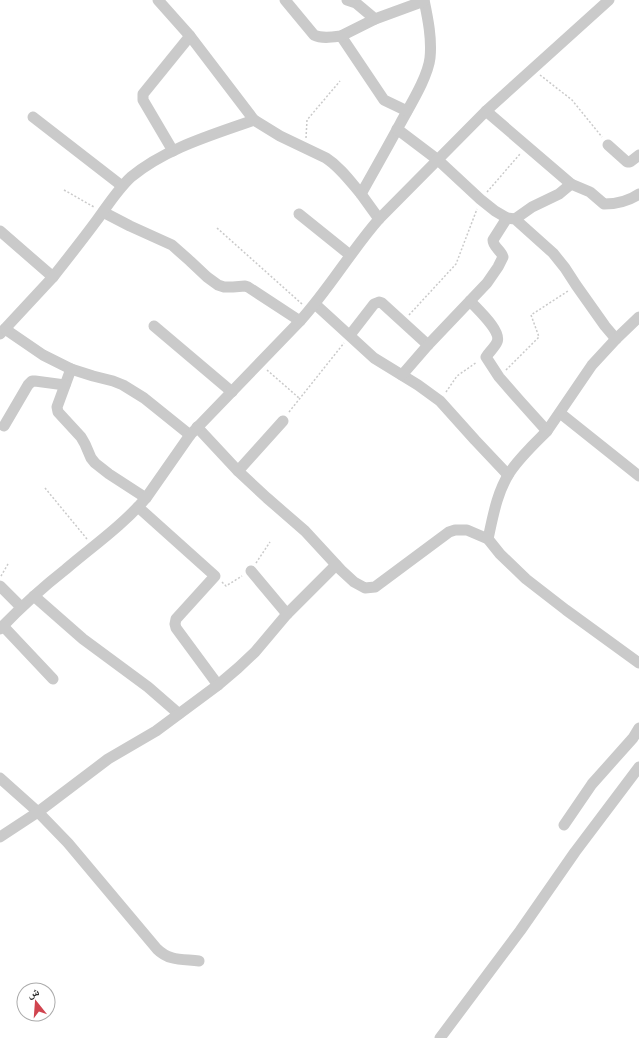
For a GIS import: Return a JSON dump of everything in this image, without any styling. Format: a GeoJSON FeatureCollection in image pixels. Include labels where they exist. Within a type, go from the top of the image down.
{"type":"FeatureCollection","features":[{"type":"Feature","properties":{"kind":"street"},"geometry":{"type":"LineString","coordinates":[[158,0],[190,36],[254,120],[280,136],[333,162],[345,174],[379,219]]}},
{"type":"Feature","properties":{"kind":"street"},"geometry":{"type":"LineString","coordinates":[[285,0],[316,37],[341,36],[375,19],[424,0],[430,40],[430,59],[428,69],[407,111],[361,194]]}},
{"type":"Feature","properties":{"kind":"street"},"geometry":{"type":"LineString","coordinates":[[347,0],[354,2],[375,19]]}},
{"type":"Feature","properties":{"kind":"street"},"geometry":{"type":"LineString","coordinates":[[54,679],[1,627],[21,607],[138,507],[194,431],[260,364],[312,308],[350,255],[379,219],[486,111],[609,0]]}},
{"type":"Feature","properties":{"kind":"street"},"geometry":{"type":"LineString","coordinates":[[173,151],[143,100],[143,94],[190,36]]}},
{"type":"Feature","properties":{"kind":"street"},"geometry":{"type":"LineString","coordinates":[[341,36],[384,100],[407,111]]}},
{"type":"Feature","properties":{"kind":"street"},"geometry":{"type":"LineString","coordinates":[[486,111],[526,147],[571,184],[590,192],[604,204],[618,203],[639,194]]}},
{"type":"Feature","properties":{"kind":"street"},"geometry":{"type":"LineString","coordinates":[[33,117],[122,186]]}},
{"type":"Feature","properties":{"kind":"street"},"geometry":{"type":"LineString","coordinates":[[254,120],[173,151],[141,170],[122,186],[85,237],[53,277],[2,332],[71,369],[123,385],[194,431],[308,534],[336,565],[359,585],[365,588],[375,587],[449,532],[455,530],[467,530],[488,539],[500,554],[526,579],[639,663]]}},
{"type":"Feature","properties":{"kind":"street"},"geometry":{"type":"LineString","coordinates":[[397,129],[438,160],[480,199],[495,210],[511,218],[553,253],[616,339]]}},
{"type":"Feature","properties":{"kind":"street"},"geometry":{"type":"LineString","coordinates":[[608,145],[626,162],[630,162],[639,154]]}},
{"type":"Feature","properties":{"kind":"street"},"geometry":{"type":"LineString","coordinates":[[402,375],[428,345],[487,283],[503,259],[503,255],[493,244],[492,240],[511,218],[559,194],[571,184]]}},
{"type":"Feature","properties":{"kind":"street"},"geometry":{"type":"LineString","coordinates":[[103,212],[172,245],[218,285],[224,287],[243,286],[248,288],[300,321]]}},
{"type":"Feature","properties":{"kind":"street"},"geometry":{"type":"LineString","coordinates":[[298,214],[350,255]]}},
{"type":"Feature","properties":{"kind":"street"},"geometry":{"type":"LineString","coordinates":[[0,231],[53,277]]}},
{"type":"Feature","properties":{"kind":"street"},"geometry":{"type":"LineString","coordinates":[[470,301],[492,326],[497,335],[498,341],[486,357],[499,377],[547,431]]}},
{"type":"Feature","properties":{"kind":"street"},"geometry":{"type":"LineString","coordinates":[[350,335],[376,302],[382,303],[428,345]]}},
{"type":"Feature","properties":{"kind":"street"},"geometry":{"type":"LineString","coordinates":[[312,308],[350,335],[380,362],[440,401],[508,475]]}},
{"type":"Feature","properties":{"kind":"street"},"geometry":{"type":"LineString","coordinates":[[488,539],[498,497],[508,475],[547,431],[592,365],[639,317]]}},
{"type":"Feature","properties":{"kind":"street"},"geometry":{"type":"LineString","coordinates":[[154,326],[232,392]]}},
{"type":"Feature","properties":{"kind":"street"},"geometry":{"type":"LineString","coordinates":[[71,369],[57,410],[81,437],[93,461],[106,472],[146,498]]}},
{"type":"Feature","properties":{"kind":"street"},"geometry":{"type":"LineString","coordinates":[[4,426],[30,383],[35,381],[65,385]]}},
{"type":"Feature","properties":{"kind":"street"},"geometry":{"type":"LineString","coordinates":[[560,413],[639,476]]}},
{"type":"Feature","properties":{"kind":"street"},"geometry":{"type":"LineString","coordinates":[[238,471],[283,421]]}},
{"type":"Feature","properties":{"kind":"street"},"geometry":{"type":"LineString","coordinates":[[138,507],[215,576],[176,619],[175,624],[176,628],[218,685]]}},
{"type":"Feature","properties":{"kind":"street"},"geometry":{"type":"LineString","coordinates":[[0,837],[38,812],[108,759],[156,731],[218,685],[255,652],[287,614],[336,565]]}},
{"type":"Feature","properties":{"kind":"street"},"geometry":{"type":"LineString","coordinates":[[251,571],[287,614]]}},
{"type":"Feature","properties":{"kind":"street"},"geometry":{"type":"LineString","coordinates":[[0,586],[21,607]]}},
{"type":"Feature","properties":{"kind":"street"},"geometry":{"type":"LineString","coordinates":[[34,596],[83,639],[148,687],[179,714]]}},
{"type":"Feature","properties":{"kind":"street"},"geometry":{"type":"LineString","coordinates":[[564,825],[592,784],[633,738],[639,728]]}},
{"type":"Feature","properties":{"kind":"street"},"geometry":{"type":"LineString","coordinates":[[440,1038],[520,931],[575,852],[639,767]]}},
{"type":"Feature","properties":{"kind":"street"},"geometry":{"type":"LineString","coordinates":[[0,778],[38,812],[68,844],[157,949],[163,954],[175,958],[199,961]]}},
{"type":"Feature","properties":{"kind":"path"},"geometry":{"type":"LineString","coordinates":[[532,69],[572,100],[608,145]]}},
{"type":"Feature","properties":{"kind":"path"},"geometry":{"type":"LineString","coordinates":[[305,148],[307,120],[340,81]]}},
{"type":"Feature","properties":{"kind":"path"},"geometry":{"type":"LineString","coordinates":[[403,322],[456,264],[480,199],[526,147]]}},
{"type":"Feature","properties":{"kind":"path"},"geometry":{"type":"LineString","coordinates":[[64,190],[103,212]]}},
{"type":"Feature","properties":{"kind":"path"},"geometry":{"type":"LineString","coordinates":[[217,228],[312,308]]}},
{"type":"Feature","properties":{"kind":"path"},"geometry":{"type":"LineString","coordinates":[[499,377],[539,337],[531,315],[576,285]]}},
{"type":"Feature","properties":{"kind":"path"},"geometry":{"type":"LineString","coordinates":[[283,421],[350,335]]}},
{"type":"Feature","properties":{"kind":"path"},"geometry":{"type":"LineString","coordinates":[[440,401],[457,376],[486,357]]}},
{"type":"Feature","properties":{"kind":"path"},"geometry":{"type":"LineString","coordinates":[[260,364],[300,398]]}},
{"type":"Feature","properties":{"kind":"path"},"geometry":{"type":"LineString","coordinates":[[45,488],[93,547]]}},
{"type":"Feature","properties":{"kind":"path"},"geometry":{"type":"LineString","coordinates":[[215,576],[226,586],[251,571],[270,542]]}},
{"type":"Feature","properties":{"kind":"path"},"geometry":{"type":"LineString","coordinates":[[0,578],[8,564]]}}]}
